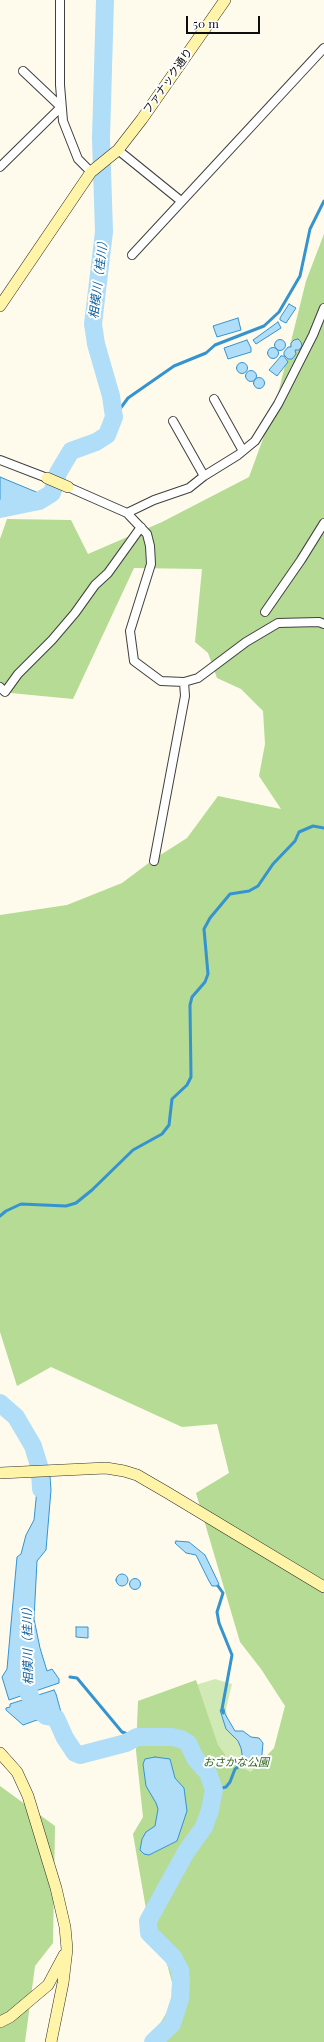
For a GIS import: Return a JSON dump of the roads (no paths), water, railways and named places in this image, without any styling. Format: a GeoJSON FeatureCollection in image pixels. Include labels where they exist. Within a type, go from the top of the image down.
{"type":"FeatureCollection","features":[{"type":"Feature","properties":{"kind":"street"},"geometry":{"type":"LineString","coordinates":[[60,0],[61,107],[67,134],[78,158],[92,172]]}},
{"type":"Feature","properties":{"kind":"street","name":"ファナック通り"},"geometry":{"type":"LineString","coordinates":[[0,306],[92,172],[118,150],[142,119],[225,0]]}},
{"type":"Feature","properties":{"kind":"street"},"geometry":{"type":"LineString","coordinates":[[132,255],[324,48]]}},
{"type":"Feature","properties":{"kind":"street"},"geometry":{"type":"LineString","coordinates":[[23,71],[61,107]]}},
{"type":"Feature","properties":{"kind":"street"},"geometry":{"type":"LineString","coordinates":[[0,167],[61,107]]}},
{"type":"Feature","properties":{"kind":"street"},"geometry":{"type":"LineString","coordinates":[[118,150],[181,201]]}},
{"type":"Feature","properties":{"kind":"street"},"geometry":{"type":"LineString","coordinates":[[127,513],[154,500],[189,488],[204,476],[243,451],[255,440],[266,425],[313,335],[324,308]]}},
{"type":"Feature","properties":{"kind":"street"},"geometry":{"type":"LineString","coordinates":[[214,399],[243,451]]}},
{"type":"Feature","properties":{"kind":"street"},"geometry":{"type":"LineString","coordinates":[[173,421],[204,476]]}},
{"type":"Feature","properties":{"kind":"street"},"geometry":{"type":"LineString","coordinates":[[0,460],[68,487],[127,513],[142,527],[147,534],[150,546],[151,564],[130,631],[134,660],[161,681],[184,682],[198,678],[246,642],[278,623],[319,622],[324,624]]}},
{"type":"Feature","properties":{"kind":"street"},"geometry":{"type":"LineString","coordinates":[[265,612],[301,560],[324,523]]}},
{"type":"Feature","properties":{"kind":"street"},"geometry":{"type":"LineString","coordinates":[[0,687],[5,692],[18,674],[52,640],[75,613],[95,585],[108,573],[142,527]]}},
{"type":"Feature","properties":{"kind":"street"},"geometry":{"type":"LineString","coordinates":[[154,861],[185,696],[184,682]]}},
{"type":"Feature","properties":{"kind":"street"},"geometry":{"type":"LineString","coordinates":[[0,1473],[106,1468],[137,1475],[324,1587]]}},
{"type":"Feature","properties":{"kind":"street"},"geometry":{"type":"LineString","coordinates":[[0,1753],[17,1772],[28,1796],[56,1888],[65,1927],[67,1949],[63,1983],[51,2042]]}},
{"type":"Feature","properties":{"kind":"street"},"geometry":{"type":"LineString","coordinates":[[0,2022],[10,2017],[48,1985],[67,1949]]}},
{"type":"Feature","properties":{"kind":"water"},"geometry":{"type":"Polygon","coordinates":[[[289,304],[296,308],[286,323],[280,320],[280,318],[289,304]]]}},
{"type":"Feature","properties":{"kind":"water"},"geometry":{"type":"Polygon","coordinates":[[[238,318],[241,330],[217,337],[213,326],[238,318]]]}},
{"type":"Feature","properties":{"kind":"water"},"geometry":{"type":"Polygon","coordinates":[[[278,322],[281,328],[256,344],[253,340],[278,322]]]}},
{"type":"Feature","properties":{"kind":"water"},"geometry":{"type":"Polygon","coordinates":[[[298,339],[302,346],[299,350],[295,350],[296,354],[292,359],[288,359],[284,355],[284,352],[288,347],[291,347],[291,343],[294,340],[298,339]]]}},
{"type":"Feature","properties":{"kind":"water"},"geometry":{"type":"Polygon","coordinates":[[[247,340],[251,348],[251,352],[228,359],[224,348],[247,340]]]}},
{"type":"Feature","properties":{"kind":"water"},"geometry":{"type":"Polygon","coordinates":[[[278,340],[282,340],[284,341],[284,349],[278,350],[275,347],[275,343],[278,340]]]}},
{"type":"Feature","properties":{"kind":"water"},"geometry":{"type":"Polygon","coordinates":[[[271,348],[275,348],[277,349],[277,357],[271,358],[268,355],[268,351],[271,348]]]}},
{"type":"Feature","properties":{"kind":"water"},"geometry":{"type":"Polygon","coordinates":[[[281,356],[284,356],[288,362],[277,376],[269,370],[281,356]]]}},
{"type":"Feature","properties":{"kind":"water"},"geometry":{"type":"Polygon","coordinates":[[[242,362],[246,364],[248,368],[246,372],[242,374],[238,372],[236,368],[238,364],[242,362]]]}},
{"type":"Feature","properties":{"kind":"water"},"geometry":{"type":"Polygon","coordinates":[[[251,370],[255,372],[257,376],[255,380],[251,382],[247,380],[245,376],[247,372],[251,370]]]}},
{"type":"Feature","properties":{"kind":"water"},"geometry":{"type":"Polygon","coordinates":[[[259,377],[263,379],[265,383],[263,387],[259,389],[255,387],[253,383],[255,379],[259,377]]]}},
{"type":"Feature","properties":{"kind":"water"},"geometry":{"type":"Polygon","coordinates":[[[0,477],[41,494],[36,501],[26,504],[0,504],[0,477]]]}},
{"type":"Feature","properties":{"kind":"water"},"geometry":{"type":"Polygon","coordinates":[[[50,1477],[51,1490],[46,1550],[37,1561],[34,1619],[40,1648],[47,1671],[52,1669],[59,1679],[59,1683],[9,1700],[2,1677],[7,1669],[17,1557],[21,1554],[26,1535],[34,1520],[37,1489],[32,1478],[50,1477]]]}},
{"type":"Feature","properties":{"kind":"water"},"geometry":{"type":"Polygon","coordinates":[[[176,1541],[189,1542],[205,1555],[219,1584],[218,1586],[212,1586],[196,1555],[186,1553],[175,1543],[176,1541]]]}},
{"type":"Feature","properties":{"kind":"water"},"geometry":{"type":"Polygon","coordinates":[[[122,1574],[126,1576],[128,1580],[126,1584],[122,1586],[118,1584],[116,1580],[118,1576],[122,1574]]]}},
{"type":"Feature","properties":{"kind":"water"},"geometry":{"type":"Polygon","coordinates":[[[133,1579],[137,1579],[139,1580],[139,1588],[133,1589],[130,1586],[130,1582],[133,1579]]]}},
{"type":"Feature","properties":{"kind":"water"},"geometry":{"type":"Polygon","coordinates":[[[76,1627],[88,1627],[88,1638],[76,1637],[76,1627]]]}},
{"type":"Feature","properties":{"kind":"water"},"geometry":{"type":"Polygon","coordinates":[[[54,1690],[64,1723],[37,1720],[23,1725],[6,1710],[6,1708],[10,1707],[10,1704],[54,1690]]]}},
{"type":"Feature","properties":{"kind":"water"},"geometry":{"type":"Polygon","coordinates":[[[224,1709],[225,1714],[235,1731],[243,1731],[251,1737],[259,1738],[263,1743],[261,1765],[240,1768],[238,1765],[243,1760],[241,1748],[238,1741],[226,1729],[220,1710],[224,1709]]]}},
{"type":"Feature","properties":{"kind":"water"},"geometry":{"type":"Polygon","coordinates":[[[155,1757],[170,1759],[175,1778],[184,1788],[187,1811],[177,1841],[149,1855],[144,1854],[140,1850],[142,1839],[146,1832],[155,1826],[158,1809],[146,1786],[143,1764],[145,1759],[155,1757]]]}},
{"type":"Feature","properties":{"kind":"waterway","name":"相模川（桂川）"},"geometry":{"type":"LineString","coordinates":[[0,509],[39,501],[52,493],[58,473],[71,451],[96,442],[107,435],[114,417],[111,396],[96,344],[93,324],[104,232],[101,138],[105,0]]}},
{"type":"Feature","properties":{"kind":"waterway"},"geometry":{"type":"LineString","coordinates":[[114,417],[128,398],[174,366],[206,353],[215,345],[264,326],[279,312],[300,276],[310,229],[324,201]]}},
{"type":"Feature","properties":{"kind":"waterway"},"geometry":{"type":"LineString","coordinates":[[0,1216],[6,1211],[21,1204],[66,1206],[76,1203],[92,1190],[133,1150],[162,1134],[169,1125],[172,1099],[187,1085],[191,1077],[190,1005],[192,997],[205,982],[208,974],[204,929],[210,918],[230,894],[249,891],[258,886],[273,864],[295,841],[299,832],[313,826],[324,828]]}},
{"type":"Feature","properties":{"kind":"waterway","name":"相模川（桂川）"},"geometry":{"type":"LineString","coordinates":[[0,1403],[16,1417],[33,1446],[40,1469],[41,1489]]}},
{"type":"Feature","properties":{"kind":"waterway"},"geometry":{"type":"LineString","coordinates":[[218,1586],[223,1593],[217,1612],[219,1623],[232,1655],[222,1709],[223,1713]]}},
{"type":"Feature","properties":{"kind":"waterway","name":"相模川（桂川）"},"geometry":{"type":"LineString","coordinates":[[28,1668],[29,1694],[36,1708],[46,1716],[56,1718],[65,1738],[75,1753],[80,1755],[126,1743],[137,1737],[172,1737],[181,1739],[188,1743],[195,1758],[208,1773],[214,1790],[210,1810],[204,1827],[186,1852],[148,1921],[149,1933],[173,1957],[180,1970],[181,1982],[180,1999],[172,2024],[153,2042]]}},
{"type":"Feature","properties":{"kind":"waterway"},"geometry":{"type":"LineString","coordinates":[[70,1677],[77,1678],[122,1732],[137,1737]]}},
{"type":"Feature","properties":{"kind":"waterway"},"geometry":{"type":"LineString","coordinates":[[214,1790],[226,1787],[230,1782],[235,1769],[241,1765]]}},
{"type":"Feature","properties":{"kind":"park label","name":"おさかな公園"},"geometry":{"type":"Point","coordinates":[236,1763]}}]}
